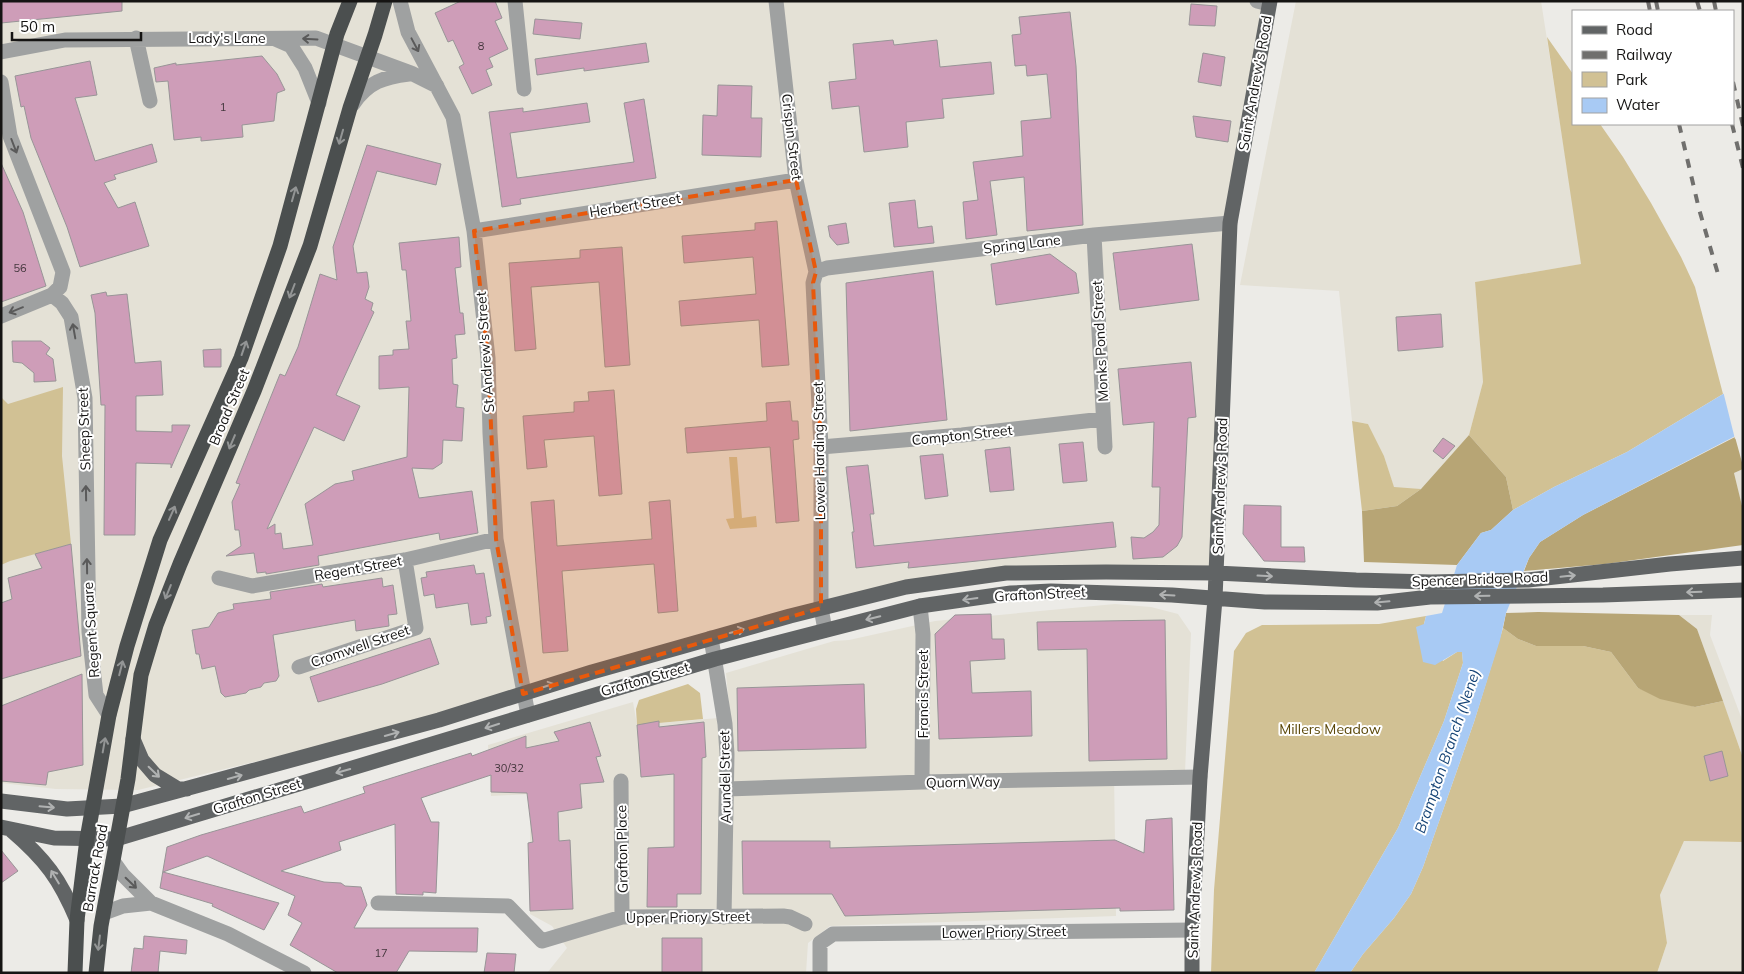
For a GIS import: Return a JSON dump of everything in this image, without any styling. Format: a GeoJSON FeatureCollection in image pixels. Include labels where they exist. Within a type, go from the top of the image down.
{"type":"FeatureCollection","features":[{"type":"Feature","properties":{"kind":"highway","name":"Barrack Road"},"geometry":{"type":"LineString","coordinates":[[75,973],[77,920],[87,839],[109,715],[127,646],[160,540],[241,358],[280,246],[334,44],[350,1]]}},
{"type":"Feature","properties":{"kind":"highway","name":"Broad Street"},"geometry":{"type":"LineString","coordinates":[[129,770],[141,675],[156,626],[180,564],[254,391],[310,246],[350,108],[385,1]]}},
{"type":"Feature","properties":{"kind":"highway","name":"Barrack Road"},"geometry":{"type":"LineString","coordinates":[[96,973],[116,839],[129,770]]}},
{"type":"Feature","properties":{"kind":"main road","name":"Saint Andrew's Road"},"geometry":{"type":"LineString","coordinates":[[1192,973],[1192,930],[1200,777],[1215,599],[1230,223],[1265,2]]}},
{"type":"Feature","properties":{"kind":"main road","name":"Spencer Bridge Road"},"geometry":{"type":"LineString","coordinates":[[1530,588],[1670,564],[1743,558]]}},
{"type":"Feature","properties":{"kind":"main road","name":"Grafton Street"},"geometry":{"type":"LineString","coordinates":[[1,801],[67,809],[122,806],[439,720],[712,638],[821,608],[906,588],[1006,574],[1106,572],[1216,573]]}},
{"type":"Feature","properties":{"kind":"main road","name":"Spencer Bridge Road"},"geometry":{"type":"LineString","coordinates":[[1216,573],[1430,589],[1530,588],[1603,595],[1743,590]]}},
{"type":"Feature","properties":{"kind":"main road","name":"Spencer Bridge Road"},"geometry":{"type":"LineString","coordinates":[[1215,599],[1265,602],[1377,603],[1430,589]]}},
{"type":"Feature","properties":{"kind":"main road","name":"Grafton Street"},"geometry":{"type":"LineString","coordinates":[[5,828],[54,838],[116,839],[715,659],[920,606],[1011,593],[1052,591],[1172,595],[1215,599]]}},
{"type":"Feature","properties":{"kind":"main road"},"geometry":{"type":"LineString","coordinates":[[133,739],[142,760],[156,775],[178,789],[188,789]]}},
{"type":"Feature","properties":{"kind":"main road"},"geometry":{"type":"LineString","coordinates":[[5,828],[25,843],[50,868],[77,920]]}},
{"type":"Feature","properties":{"kind":"street","name":"St Andrew's Street"},"geometry":{"type":"LineString","coordinates":[[400,1],[408,32],[453,118],[474,231],[488,358],[496,539],[528,715]]}},
{"type":"Feature","properties":{"kind":"street"},"geometry":{"type":"LineString","coordinates":[[515,1],[524,89]]}},
{"type":"Feature","properties":{"kind":"street","name":"Crispin Street"},"geometry":{"type":"LineString","coordinates":[[776,1],[796,180],[816,272]]}},
{"type":"Feature","properties":{"kind":"street"},"geometry":{"type":"LineString","coordinates":[[136,38],[150,101]]}},
{"type":"Feature","properties":{"kind":"street","name":"Lady's Lane"},"geometry":{"type":"LineString","coordinates":[[275,38],[291,46],[305,68],[319,103]]}},
{"type":"Feature","properties":{"kind":"street","name":"Lady's Lane"},"geometry":{"type":"LineString","coordinates":[[1,52],[66,40],[316,38],[411,73],[437,86]]}},
{"type":"Feature","properties":{"kind":"street"},"geometry":{"type":"LineString","coordinates":[[350,108],[361,91],[380,80],[411,73]]}},
{"type":"Feature","properties":{"kind":"street"},"geometry":{"type":"LineString","coordinates":[[1,82],[10,136],[63,272],[56,291],[1,316]]}},
{"type":"Feature","properties":{"kind":"street","name":"Herbert Street"},"geometry":{"type":"LineString","coordinates":[[474,231],[796,180]]}},
{"type":"Feature","properties":{"kind":"street","name":"Spring Lane"},"geometry":{"type":"LineString","coordinates":[[816,272],[827,268],[1094,235],[1230,223]]}},
{"type":"Feature","properties":{"kind":"street","name":"Monks Pond Street"},"geometry":{"type":"LineString","coordinates":[[1094,235],[1105,447]]}},
{"type":"Feature","properties":{"kind":"street","name":"Lower Harding Street"},"geometry":{"type":"LineString","coordinates":[[816,272],[812,283],[821,447],[821,608],[825,630]]}},
{"type":"Feature","properties":{"kind":"street","name":"Sheep Street"},"geometry":{"type":"LineString","coordinates":[[56,291],[71,317],[85,398],[87,541]]}},
{"type":"Feature","properties":{"kind":"street","name":"Compton Street"},"geometry":{"type":"LineString","coordinates":[[821,447],[962,436],[1104,419]]}},
{"type":"Feature","properties":{"kind":"street","name":"Regent Street"},"geometry":{"type":"LineString","coordinates":[[219,578],[252,586],[405,560],[496,539]]}},
{"type":"Feature","properties":{"kind":"street","name":"Regent Square"},"geometry":{"type":"LineString","coordinates":[[87,541],[89,632],[96,695],[109,715]]}},
{"type":"Feature","properties":{"kind":"street","name":"Cromwell Street"},"geometry":{"type":"LineString","coordinates":[[299,667],[416,628],[405,560]]}},
{"type":"Feature","properties":{"kind":"street","name":"Francis Street"},"geometry":{"type":"LineString","coordinates":[[920,606],[923,634],[922,782]]}},
{"type":"Feature","properties":{"kind":"street","name":"Arundel Street"},"geometry":{"type":"LineString","coordinates":[[712,638],[725,724],[727,754],[724,917]]}},
{"type":"Feature","properties":{"kind":"street","name":"Quorn Way"},"geometry":{"type":"LineString","coordinates":[[727,789],[922,782],[1200,777]]}},
{"type":"Feature","properties":{"kind":"street","name":"Grafton Place"},"geometry":{"type":"LineString","coordinates":[[621,781],[622,917]]}},
{"type":"Feature","properties":{"kind":"street"},"geometry":{"type":"LineString","coordinates":[[113,861],[123,875],[151,903],[228,934],[304,973]]}},
{"type":"Feature","properties":{"kind":"street"},"geometry":{"type":"LineString","coordinates":[[104,913],[123,906],[151,903]]}},
{"type":"Feature","properties":{"kind":"street","name":"Upper Priory Street"},"geometry":{"type":"LineString","coordinates":[[378,903],[508,906],[542,941],[622,917],[783,916],[805,924]]}},
{"type":"Feature","properties":{"kind":"street","name":"Lower Priory Street"},"geometry":{"type":"LineString","coordinates":[[820,973],[820,943],[833,934],[1192,930]]}},
{"type":"Feature","properties":{"kind":"highlighted area"},"geometry":{"type":"Polygon","coordinates":[[[796,180],[816,272],[813,283],[821,447],[821,608],[523,694],[496,539],[488,358],[474,231],[796,180]]]}},
{"type":"Feature","properties":{"kind":"shaded area"},"geometry":{"type":"Polygon","coordinates":[[[1,1],[1270,1],[1233,207],[1216,573],[1006,573],[906,587],[481,707],[138,790],[56,789],[1,783],[1,1]]]}},
{"type":"Feature","properties":{"kind":"shaded area"},"geometry":{"type":"Polygon","coordinates":[[[1296,1],[1541,1],[1582,264],[1475,282],[1483,382],[1469,435],[1421,489],[1394,488],[1384,456],[1368,424],[1352,421],[1339,291],[1240,285],[1296,1]]]}},
{"type":"Feature","properties":{"kind":"shaded area"},"geometry":{"type":"Polygon","coordinates":[[[1469,435],[1506,477],[1513,510],[1491,530],[1481,533],[1457,565],[1364,562],[1362,511],[1397,506],[1421,489],[1469,435]]]}},
{"type":"Feature","properties":{"kind":"shaded area"},"geometry":{"type":"Polygon","coordinates":[[[1735,437],[1743,466],[1743,469],[1734,473],[1743,510],[1743,545],[1605,564],[1524,571],[1529,558],[1540,542],[1583,515],[1735,437]]]}},
{"type":"Feature","properties":{"kind":"shaded area"},"geometry":{"type":"Polygon","coordinates":[[[1743,469],[1743,512],[1734,473],[1743,469]]]}},
{"type":"Feature","properties":{"kind":"shaded area"},"geometry":{"type":"Polygon","coordinates":[[[1115,604],[1151,607],[1178,614],[1191,633],[1185,772],[1114,771],[1116,916],[830,926],[808,943],[806,973],[547,973],[567,948],[552,926],[530,914],[530,794],[491,796],[488,745],[633,702],[637,725],[730,717],[726,673],[834,641],[849,640],[935,621],[1115,604]]]}},
{"type":"Feature","properties":{"kind":"shaded area"},"geometry":{"type":"Polygon","coordinates":[[[1506,613],[1679,615],[1697,629],[1723,701],[1695,707],[1660,699],[1638,688],[1611,652],[1583,646],[1536,646],[1518,639],[1503,628],[1506,613]]]}},
{"type":"Feature","properties":{"kind":"shaded area"},"geometry":{"type":"Polygon","coordinates":[[[1679,615],[1712,615],[1710,635],[1743,722],[1743,758],[1697,629],[1679,615]]]}},
{"type":"Feature","properties":{"kind":"shaded area"},"geometry":{"type":"Polygon","coordinates":[[[1684,841],[1743,842],[1743,973],[1657,973],[1667,943],[1660,895],[1684,841]]]}},
{"type":"Feature","properties":{"kind":"green space"},"geometry":{"type":"Polygon","coordinates":[[[1547,37],[1572,73],[1572,125],[1601,125],[1651,203],[1681,257],[1695,287],[1723,394],[1627,452],[1554,487],[1513,510],[1506,477],[1469,435],[1483,382],[1475,282],[1581,264],[1547,37]]]}},
{"type":"Feature","properties":{"kind":"green space"},"geometry":{"type":"Polygon","coordinates":[[[63,387],[62,456],[71,544],[1,565],[1,397],[8,404],[63,387]]]}},
{"type":"Feature","properties":{"kind":"green space"},"geometry":{"type":"Polygon","coordinates":[[[1352,421],[1368,424],[1384,456],[1394,487],[1421,489],[1397,506],[1362,511],[1352,421]]]}},
{"type":"Feature","properties":{"kind":"green space"},"geometry":{"type":"Polygon","coordinates":[[[729,457],[737,457],[742,518],[756,516],[757,527],[730,529],[726,519],[734,518],[729,457]]]}},
{"type":"Feature","properties":{"kind":"green space","name":"Millers Meadow"},"geometry":{"type":"Polygon","coordinates":[[[1426,616],[1424,624],[1443,661],[1462,651],[1463,663],[1444,721],[1398,828],[1314,973],[1211,973],[1214,890],[1234,651],[1246,633],[1262,625],[1379,624],[1426,616]]]}},
{"type":"Feature","properties":{"kind":"green space"},"geometry":{"type":"Polygon","coordinates":[[[1503,628],[1518,639],[1536,646],[1583,646],[1611,652],[1638,688],[1695,707],[1723,701],[1743,758],[1743,842],[1684,841],[1660,895],[1667,943],[1657,973],[1350,973],[1411,894],[1423,867],[1474,722],[1503,628]]]}},
{"type":"Feature","properties":{"kind":"green space"},"geometry":{"type":"Polygon","coordinates":[[[688,684],[700,693],[703,719],[637,725],[636,709],[639,700],[688,684]]]}},
{"type":"Feature","properties":{"kind":"water","name":"Brampton Branch (Nene)"},"geometry":{"type":"Polygon","coordinates":[[[1743,382],[1743,432],[1583,515],[1540,542],[1529,558],[1506,613],[1500,640],[1474,722],[1423,867],[1411,894],[1350,973],[1314,973],[1398,828],[1444,721],[1463,663],[1462,652],[1457,652],[1435,665],[1423,662],[1416,627],[1424,624],[1426,616],[1442,613],[1457,565],[1481,533],[1491,530],[1513,510],[1554,487],[1627,452],[1743,382]]]}},
{"type":"Feature","properties":{"kind":"pier"},"geometry":{"type":"Polygon","coordinates":[[[1743,379],[1743,435],[1735,439],[1723,391],[1743,379]]]}},
{"type":"Feature","properties":{"kind":"building"},"geometry":{"type":"Polygon","coordinates":[[[1,1],[122,1],[122,11],[1,23],[1,1]]]}},
{"type":"Feature","properties":{"kind":"building"},"geometry":{"type":"Polygon","coordinates":[[[461,1],[495,1],[502,18],[495,21],[508,49],[489,58],[493,67],[486,70],[492,85],[472,94],[459,67],[464,64],[453,40],[448,42],[435,13],[461,1]]]}},
{"type":"Feature","properties":{"kind":"building"},"geometry":{"type":"Polygon","coordinates":[[[1191,4],[1217,6],[1215,26],[1189,25],[1191,4]]]}},
{"type":"Feature","properties":{"kind":"building"},"geometry":{"type":"Polygon","coordinates":[[[1070,12],[1076,66],[1083,225],[1027,231],[1024,177],[990,181],[997,235],[966,239],[963,202],[978,200],[973,162],[1023,156],[1021,121],[1051,118],[1047,74],[1027,76],[1026,65],[1015,66],[1012,35],[1021,34],[1019,17],[1070,12]]]}},
{"type":"Feature","properties":{"kind":"building"},"geometry":{"type":"Polygon","coordinates":[[[535,19],[582,23],[580,39],[533,34],[535,19]]]}},
{"type":"Feature","properties":{"kind":"building"},"geometry":{"type":"Polygon","coordinates":[[[893,40],[894,45],[937,40],[940,67],[991,62],[994,94],[942,99],[944,118],[906,122],[908,147],[864,152],[859,106],[832,109],[829,82],[856,79],[853,44],[893,40]]]}},
{"type":"Feature","properties":{"kind":"building"},"geometry":{"type":"Polygon","coordinates":[[[646,43],[649,62],[584,71],[584,68],[537,75],[535,59],[646,43]]]}},
{"type":"Feature","properties":{"kind":"building"},"geometry":{"type":"Polygon","coordinates":[[[1203,53],[1225,57],[1221,86],[1198,82],[1203,53]]]}},
{"type":"Feature","properties":{"kind":"building"},"geometry":{"type":"Polygon","coordinates":[[[262,56],[277,74],[285,90],[277,93],[274,121],[242,125],[243,137],[201,141],[201,137],[174,140],[168,81],[156,82],[154,68],[176,63],[176,65],[262,56]]]}},
{"type":"Feature","properties":{"kind":"building"},"geometry":{"type":"Polygon","coordinates":[[[90,61],[97,95],[75,98],[95,161],[152,144],[157,162],[114,175],[116,179],[104,183],[118,208],[135,202],[149,246],[80,267],[67,227],[31,138],[24,106],[21,107],[15,76],[90,61]]]}},
{"type":"Feature","properties":{"kind":"building"},"geometry":{"type":"Polygon","coordinates":[[[718,85],[752,86],[751,118],[762,118],[761,157],[702,155],[703,115],[717,116],[718,85]]]}},
{"type":"Feature","properties":{"kind":"building"},"geometry":{"type":"Polygon","coordinates":[[[644,99],[656,178],[520,199],[521,204],[502,207],[489,112],[523,108],[523,112],[587,103],[590,122],[510,133],[517,178],[634,162],[624,103],[644,99]]]}},
{"type":"Feature","properties":{"kind":"building"},"geometry":{"type":"Polygon","coordinates":[[[1193,116],[1231,121],[1228,142],[1196,137],[1193,116]]]}},
{"type":"Feature","properties":{"kind":"building"},"geometry":{"type":"Polygon","coordinates":[[[367,145],[441,164],[436,185],[377,171],[353,246],[357,273],[367,272],[369,287],[365,299],[373,303],[371,310],[374,312],[336,395],[360,406],[344,441],[314,427],[267,529],[275,524],[275,534],[281,533],[283,549],[313,545],[305,504],[335,484],[354,480],[352,471],[407,457],[409,387],[379,389],[379,356],[393,355],[393,350],[409,349],[406,321],[411,321],[406,270],[402,270],[399,243],[459,237],[461,267],[455,268],[460,313],[463,313],[465,334],[455,335],[457,358],[452,359],[453,384],[458,385],[456,407],[464,408],[462,441],[443,440],[442,463],[433,469],[412,468],[419,498],[472,491],[478,533],[440,540],[439,533],[318,556],[319,565],[266,574],[266,572],[257,573],[254,553],[226,556],[241,546],[239,530],[235,530],[232,502],[240,484],[236,483],[280,374],[285,376],[298,347],[320,274],[337,280],[333,247],[367,145]]]}},
{"type":"Feature","properties":{"kind":"building"},"geometry":{"type":"Polygon","coordinates":[[[1,163],[23,212],[46,286],[1,302],[1,163]]]}},
{"type":"Feature","properties":{"kind":"building"},"geometry":{"type":"Polygon","coordinates":[[[915,200],[918,228],[932,226],[934,243],[894,247],[889,203],[915,200]]]}},
{"type":"Feature","properties":{"kind":"building"},"geometry":{"type":"Polygon","coordinates":[[[777,221],[789,365],[762,367],[759,320],[681,326],[679,301],[756,294],[753,257],[684,263],[682,236],[755,230],[755,223],[777,221]]]}},
{"type":"Feature","properties":{"kind":"building"},"geometry":{"type":"Polygon","coordinates":[[[846,223],[849,243],[837,245],[830,237],[828,226],[846,223]]]}},
{"type":"Feature","properties":{"kind":"building"},"geometry":{"type":"Polygon","coordinates":[[[1192,244],[1199,300],[1120,310],[1113,253],[1192,244]]]}},
{"type":"Feature","properties":{"kind":"building"},"geometry":{"type":"Polygon","coordinates":[[[622,247],[630,365],[605,367],[599,282],[531,287],[536,349],[515,351],[509,263],[580,258],[580,250],[622,247]]]}},
{"type":"Feature","properties":{"kind":"building"},"geometry":{"type":"Polygon","coordinates":[[[1050,254],[1076,273],[1079,293],[996,305],[991,264],[1050,254]]]}},
{"type":"Feature","properties":{"kind":"building"},"geometry":{"type":"Polygon","coordinates":[[[933,271],[947,420],[850,431],[846,283],[933,271]]]}},
{"type":"Feature","properties":{"kind":"building"},"geometry":{"type":"Polygon","coordinates":[[[106,292],[107,296],[127,294],[135,363],[161,361],[163,395],[136,396],[136,431],[172,432],[172,425],[190,425],[171,468],[171,464],[136,463],[135,535],[104,535],[105,405],[101,405],[95,313],[91,295],[106,292]]]}},
{"type":"Feature","properties":{"kind":"building"},"geometry":{"type":"Polygon","coordinates":[[[1441,314],[1443,347],[1398,351],[1396,317],[1441,314]]]}},
{"type":"Feature","properties":{"kind":"building"},"geometry":{"type":"Polygon","coordinates":[[[12,341],[41,341],[50,348],[46,354],[53,359],[56,381],[34,382],[34,373],[22,363],[13,362],[12,341]]]}},
{"type":"Feature","properties":{"kind":"building"},"geometry":{"type":"Polygon","coordinates":[[[221,349],[221,367],[204,367],[203,350],[221,349]]]}},
{"type":"Feature","properties":{"kind":"building"},"geometry":{"type":"Polygon","coordinates":[[[1191,362],[1196,417],[1188,418],[1182,537],[1177,546],[1163,557],[1133,559],[1131,537],[1144,538],[1159,525],[1160,487],[1152,487],[1154,422],[1123,425],[1118,369],[1191,362]]]}},
{"type":"Feature","properties":{"kind":"building"},"geometry":{"type":"Polygon","coordinates":[[[614,390],[622,494],[599,496],[594,436],[544,440],[547,467],[527,469],[523,416],[574,412],[574,402],[589,401],[588,392],[614,390]]]}},
{"type":"Feature","properties":{"kind":"building"},"geometry":{"type":"Polygon","coordinates":[[[790,401],[792,421],[798,421],[799,439],[793,440],[799,521],[776,523],[770,447],[687,453],[685,428],[767,421],[766,403],[790,401]]]}},
{"type":"Feature","properties":{"kind":"building"},"geometry":{"type":"Polygon","coordinates":[[[1443,438],[1455,446],[1443,459],[1433,451],[1443,438]]]}},
{"type":"Feature","properties":{"kind":"building"},"geometry":{"type":"Polygon","coordinates":[[[1083,442],[1087,481],[1063,483],[1059,444],[1083,442]]]}},
{"type":"Feature","properties":{"kind":"building"},"geometry":{"type":"Polygon","coordinates":[[[1010,447],[1014,490],[990,492],[985,450],[1010,447]]]}},
{"type":"Feature","properties":{"kind":"building"},"geometry":{"type":"Polygon","coordinates":[[[943,454],[948,496],[925,499],[920,456],[943,454]]]}},
{"type":"Feature","properties":{"kind":"building"},"geometry":{"type":"Polygon","coordinates":[[[868,465],[874,514],[870,514],[874,546],[1113,522],[1116,547],[908,568],[909,562],[856,568],[852,532],[854,532],[846,467],[868,465]]]}},
{"type":"Feature","properties":{"kind":"building"},"geometry":{"type":"Polygon","coordinates":[[[554,500],[557,546],[652,539],[649,502],[670,500],[678,611],[658,613],[654,564],[562,571],[568,651],[543,653],[531,502],[554,500]]]}},
{"type":"Feature","properties":{"kind":"building"},"geometry":{"type":"Polygon","coordinates":[[[1244,505],[1281,506],[1281,547],[1304,547],[1305,562],[1264,561],[1243,534],[1244,505]]]}},
{"type":"Feature","properties":{"kind":"building"},"geometry":{"type":"Polygon","coordinates":[[[71,544],[81,656],[1,679],[1,603],[12,599],[8,578],[42,568],[35,554],[71,544]]]}},
{"type":"Feature","properties":{"kind":"building"},"geometry":{"type":"Polygon","coordinates":[[[474,565],[476,574],[484,573],[491,616],[486,617],[487,623],[471,625],[468,603],[436,608],[434,594],[424,596],[421,578],[427,577],[426,572],[474,565]]]}},
{"type":"Feature","properties":{"kind":"building"},"geometry":{"type":"Polygon","coordinates":[[[382,578],[383,587],[393,585],[397,614],[388,615],[389,626],[356,631],[355,620],[273,635],[279,676],[276,681],[264,683],[261,687],[249,690],[246,693],[225,697],[221,693],[215,666],[202,669],[199,654],[196,654],[192,630],[209,627],[218,613],[234,609],[233,604],[271,599],[270,592],[322,584],[323,587],[382,578]]]}},
{"type":"Feature","properties":{"kind":"building"},"geometry":{"type":"Polygon","coordinates":[[[991,614],[992,639],[1004,639],[1005,659],[970,661],[972,693],[1031,691],[1032,736],[939,739],[935,634],[955,615],[991,614]]]}},
{"type":"Feature","properties":{"kind":"building"},"geometry":{"type":"Polygon","coordinates":[[[1165,620],[1167,759],[1089,761],[1087,649],[1038,650],[1037,622],[1165,620]]]}},
{"type":"Feature","properties":{"kind":"building"},"geometry":{"type":"Polygon","coordinates":[[[430,638],[439,664],[382,684],[318,702],[310,677],[430,638]]]}},
{"type":"Feature","properties":{"kind":"building"},"geometry":{"type":"Polygon","coordinates":[[[82,674],[83,765],[48,772],[46,785],[1,781],[1,706],[82,674]]]}},
{"type":"Feature","properties":{"kind":"building"},"geometry":{"type":"Polygon","coordinates":[[[864,684],[866,748],[738,751],[737,688],[864,684]]]}},
{"type":"Feature","properties":{"kind":"building"},"geometry":{"type":"Polygon","coordinates":[[[659,721],[659,727],[704,722],[706,757],[702,758],[701,894],[677,894],[677,907],[647,907],[648,848],[674,847],[674,774],[641,777],[637,725],[659,721]]]}},
{"type":"Feature","properties":{"kind":"building"},"geometry":{"type":"Polygon","coordinates":[[[590,722],[601,756],[596,757],[604,782],[580,784],[582,808],[558,812],[559,841],[570,840],[573,909],[530,911],[528,843],[533,842],[527,793],[491,792],[491,775],[421,798],[431,822],[439,822],[436,893],[423,892],[423,895],[396,894],[395,824],[339,842],[341,850],[281,871],[324,882],[361,887],[367,905],[354,928],[478,928],[477,952],[409,951],[396,973],[338,973],[290,945],[302,923],[288,915],[295,896],[207,856],[163,872],[279,903],[264,930],[212,906],[213,904],[160,888],[167,847],[201,835],[301,806],[304,813],[365,793],[363,787],[471,753],[472,756],[526,736],[526,748],[559,741],[554,732],[590,722]]]}},
{"type":"Feature","properties":{"kind":"building"},"geometry":{"type":"Polygon","coordinates":[[[1722,751],[1728,776],[1710,781],[1704,756],[1722,751]]]}},
{"type":"Feature","properties":{"kind":"building"},"geometry":{"type":"Polygon","coordinates":[[[1172,818],[1174,910],[1120,911],[1120,908],[845,916],[832,894],[743,894],[742,841],[830,841],[830,848],[1115,840],[1144,853],[1146,820],[1172,818]]]}},
{"type":"Feature","properties":{"kind":"building"},"geometry":{"type":"Polygon","coordinates":[[[1,850],[18,871],[1,883],[1,850]]]}},
{"type":"Feature","properties":{"kind":"building"},"geometry":{"type":"Polygon","coordinates":[[[144,936],[187,940],[186,954],[160,951],[158,973],[131,973],[134,948],[143,949],[144,936]]]}},
{"type":"Feature","properties":{"kind":"building"},"geometry":{"type":"Polygon","coordinates":[[[662,938],[702,938],[702,973],[662,973],[662,938]]]}},
{"type":"Feature","properties":{"kind":"building"},"geometry":{"type":"Polygon","coordinates":[[[487,953],[516,954],[514,973],[484,973],[487,953]]]}},
{"type":"Feature","properties":{"kind":"railway"},"geometry":{"type":"LineString","coordinates":[[1648,1],[1650,10]]}},
{"type":"Feature","properties":{"kind":"railway"},"geometry":{"type":"LineString","coordinates":[[1656,1],[1658,10]]}},
{"type":"Feature","properties":{"kind":"railway"},"geometry":{"type":"LineString","coordinates":[[1697,1],[1700,10]]}},
{"type":"Feature","properties":{"kind":"railway"},"geometry":{"type":"LineString","coordinates":[[1714,1],[1716,10]]}},
{"type":"Feature","properties":{"kind":"railway"},"geometry":{"type":"LineString","coordinates":[[1734,86],[1743,126]]}},
{"type":"Feature","properties":{"kind":"railway"},"geometry":{"type":"LineString","coordinates":[[1679,125],[1699,209],[1718,274]]}},
{"type":"Feature","properties":{"kind":"railway"},"geometry":{"type":"LineString","coordinates":[[1732,125],[1743,168]]}}]}
